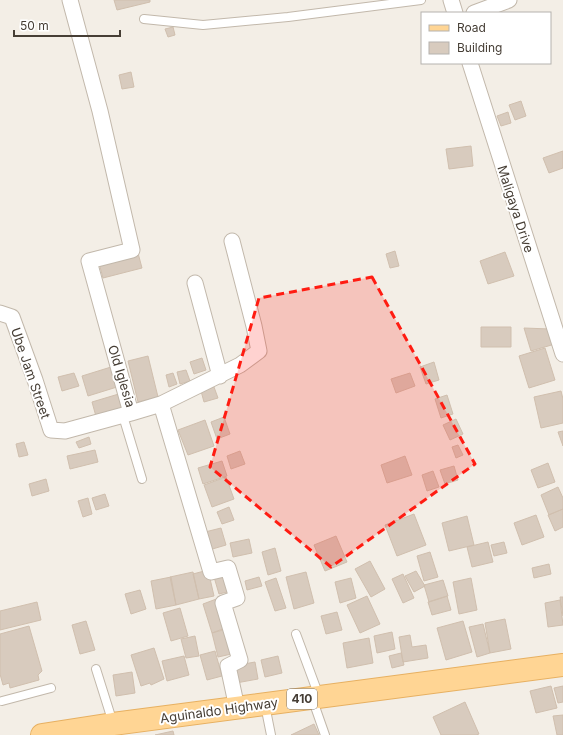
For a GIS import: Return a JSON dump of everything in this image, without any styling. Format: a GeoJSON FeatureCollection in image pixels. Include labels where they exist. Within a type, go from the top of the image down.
{"type":"FeatureCollection","features":[{"type":"Feature","properties":{"kind":"main road","name":"Aguinaldo Highway"},"geometry":{"type":"LineString","coordinates":[[42,735],[72,733],[113,724],[563,664]]}},
{"type":"Feature","properties":{"kind":"street","name":"Old Iglesia"},"geometry":{"type":"LineString","coordinates":[[70,0],[100,111],[132,250],[89,261],[127,414],[161,404],[220,376],[240,365],[259,351],[232,241]]}},
{"type":"Feature","properties":{"kind":"street"},"geometry":{"type":"LineString","coordinates":[[451,0],[455,12]]}},
{"type":"Feature","properties":{"kind":"street"},"geometry":{"type":"LineString","coordinates":[[477,12],[509,0]]}},
{"type":"Feature","properties":{"kind":"street","name":"Maligaya Drive"},"geometry":{"type":"LineString","coordinates":[[470,64],[563,351]]}},
{"type":"Feature","properties":{"kind":"street"},"geometry":{"type":"LineString","coordinates":[[195,283],[220,376]]}},
{"type":"Feature","properties":{"kind":"street","name":"Ube Jam Street"},"geometry":{"type":"LineString","coordinates":[[0,313],[12,317],[51,430],[65,431],[127,414]]}},
{"type":"Feature","properties":{"kind":"street"},"geometry":{"type":"LineString","coordinates":[[161,404],[210,572],[228,568],[237,598],[224,603],[240,660],[228,666],[237,708]]}},
{"type":"Feature","properties":{"kind":"lane"},"geometry":{"type":"LineString","coordinates":[[144,19],[203,25],[288,17],[421,0]]}},
{"type":"Feature","properties":{"kind":"lane"},"geometry":{"type":"LineString","coordinates":[[127,414],[142,479]]}},
{"type":"Feature","properties":{"kind":"lane"},"geometry":{"type":"LineString","coordinates":[[296,634],[325,735]]}},
{"type":"Feature","properties":{"kind":"lane"},"geometry":{"type":"LineString","coordinates":[[96,669],[113,724]]}},
{"type":"Feature","properties":{"kind":"lane"},"geometry":{"type":"LineString","coordinates":[[2,701],[51,688]]}},
{"type":"Feature","properties":{"kind":"lane"},"geometry":{"type":"LineString","coordinates":[[265,704],[271,735]]}},
{"type":"Feature","properties":{"kind":"highlighted area"},"geometry":{"type":"Polygon","coordinates":[[[372,277],[475,464],[331,567],[210,467],[259,298],[372,277]]]}},
{"type":"Feature","properties":{"kind":"building"},"geometry":{"type":"Polygon","coordinates":[[[114,0],[150,0],[150,2],[117,10],[114,0]]]}},
{"type":"Feature","properties":{"kind":"building"},"geometry":{"type":"Polygon","coordinates":[[[173,27],[175,35],[168,37],[165,29],[173,27]]]}},
{"type":"Feature","properties":{"kind":"building"},"geometry":{"type":"Polygon","coordinates":[[[131,72],[134,87],[122,89],[119,75],[131,72]]]}},
{"type":"Feature","properties":{"kind":"building"},"geometry":{"type":"Polygon","coordinates":[[[521,101],[526,116],[515,120],[509,105],[521,101]]]}},
{"type":"Feature","properties":{"kind":"building"},"geometry":{"type":"Polygon","coordinates":[[[508,112],[511,123],[501,126],[497,116],[508,112]]]}},
{"type":"Feature","properties":{"kind":"building"},"geometry":{"type":"Polygon","coordinates":[[[471,146],[473,166],[449,169],[446,149],[471,146]]]}},
{"type":"Feature","properties":{"kind":"building"},"geometry":{"type":"Polygon","coordinates":[[[563,151],[563,168],[549,173],[543,158],[563,151]]]}},
{"type":"Feature","properties":{"kind":"building"},"geometry":{"type":"Polygon","coordinates":[[[395,251],[399,266],[390,268],[386,254],[395,251]]]}},
{"type":"Feature","properties":{"kind":"building"},"geometry":{"type":"Polygon","coordinates":[[[505,252],[514,276],[488,284],[480,261],[505,252]]]}},
{"type":"Feature","properties":{"kind":"building"},"geometry":{"type":"Polygon","coordinates":[[[138,253],[142,268],[103,278],[99,263],[138,253]]]}},
{"type":"Feature","properties":{"kind":"building"},"geometry":{"type":"Polygon","coordinates":[[[481,327],[511,327],[511,347],[481,347],[481,327]]]}},
{"type":"Feature","properties":{"kind":"building"},"geometry":{"type":"Polygon","coordinates":[[[524,328],[550,329],[555,344],[531,351],[524,328]]]}},
{"type":"Feature","properties":{"kind":"building"},"geometry":{"type":"Polygon","coordinates":[[[545,348],[555,380],[529,388],[519,356],[545,348]]]}},
{"type":"Feature","properties":{"kind":"building"},"geometry":{"type":"Polygon","coordinates":[[[148,356],[158,397],[138,402],[128,361],[148,356]]]}},
{"type":"Feature","properties":{"kind":"building"},"geometry":{"type":"Polygon","coordinates":[[[202,358],[206,370],[194,374],[190,362],[202,358]]]}},
{"type":"Feature","properties":{"kind":"building"},"geometry":{"type":"Polygon","coordinates":[[[434,362],[439,380],[426,384],[420,367],[434,362]]]}},
{"type":"Feature","properties":{"kind":"building"},"geometry":{"type":"Polygon","coordinates":[[[111,367],[117,387],[88,396],[82,376],[111,367]]]}},
{"type":"Feature","properties":{"kind":"building"},"geometry":{"type":"Polygon","coordinates":[[[186,370],[190,381],[180,384],[177,372],[186,370]]]}},
{"type":"Feature","properties":{"kind":"building"},"geometry":{"type":"Polygon","coordinates":[[[74,373],[79,386],[62,391],[58,377],[74,373]]]}},
{"type":"Feature","properties":{"kind":"building"},"geometry":{"type":"Polygon","coordinates":[[[173,373],[177,384],[169,387],[166,375],[173,373]]]}},
{"type":"Feature","properties":{"kind":"building"},"geometry":{"type":"Polygon","coordinates":[[[410,373],[415,386],[396,393],[391,379],[410,373]]]}},
{"type":"Feature","properties":{"kind":"building"},"geometry":{"type":"Polygon","coordinates":[[[214,387],[218,398],[204,402],[201,391],[214,387]]]}},
{"type":"Feature","properties":{"kind":"building"},"geometry":{"type":"Polygon","coordinates":[[[561,391],[563,399],[563,423],[541,428],[534,397],[561,391]]]}},
{"type":"Feature","properties":{"kind":"building"},"geometry":{"type":"Polygon","coordinates":[[[122,393],[128,411],[97,420],[92,402],[122,393]]]}},
{"type":"Feature","properties":{"kind":"building"},"geometry":{"type":"Polygon","coordinates":[[[447,395],[453,414],[441,418],[435,399],[447,395]]]}},
{"type":"Feature","properties":{"kind":"building"},"geometry":{"type":"Polygon","coordinates":[[[224,417],[230,434],[217,439],[211,422],[224,417]]]}},
{"type":"Feature","properties":{"kind":"building"},"geometry":{"type":"Polygon","coordinates":[[[456,419],[463,434],[450,440],[443,425],[456,419]]]}},
{"type":"Feature","properties":{"kind":"building"},"geometry":{"type":"Polygon","coordinates":[[[205,420],[214,446],[188,455],[178,430],[205,420]]]}},
{"type":"Feature","properties":{"kind":"building"},"geometry":{"type":"Polygon","coordinates":[[[563,431],[563,446],[558,432],[563,431]]]}},
{"type":"Feature","properties":{"kind":"building"},"geometry":{"type":"Polygon","coordinates":[[[89,437],[91,444],[79,448],[76,442],[89,437]]]}},
{"type":"Feature","properties":{"kind":"building"},"geometry":{"type":"Polygon","coordinates":[[[24,442],[28,455],[19,457],[16,444],[24,442]]]}},
{"type":"Feature","properties":{"kind":"building"},"geometry":{"type":"Polygon","coordinates":[[[458,445],[463,455],[456,458],[452,447],[458,445]]]}},
{"type":"Feature","properties":{"kind":"building"},"geometry":{"type":"Polygon","coordinates":[[[95,450],[98,462],[70,469],[67,456],[95,450]]]}},
{"type":"Feature","properties":{"kind":"building"},"geometry":{"type":"Polygon","coordinates":[[[240,451],[245,464],[231,469],[227,456],[240,451]]]}},
{"type":"Feature","properties":{"kind":"building"},"geometry":{"type":"Polygon","coordinates":[[[405,456],[412,475],[387,483],[381,465],[405,456]]]}},
{"type":"Feature","properties":{"kind":"building"},"geometry":{"type":"Polygon","coordinates":[[[222,461],[227,476],[203,484],[198,468],[222,461]]]}},
{"type":"Feature","properties":{"kind":"building"},"geometry":{"type":"Polygon","coordinates":[[[548,463],[555,482],[538,488],[531,470],[548,463]]]}},
{"type":"Feature","properties":{"kind":"building"},"geometry":{"type":"Polygon","coordinates":[[[454,466],[458,480],[445,484],[440,470],[454,466]]]}},
{"type":"Feature","properties":{"kind":"building"},"geometry":{"type":"Polygon","coordinates":[[[433,471],[439,487],[427,491],[422,475],[433,471]]]}},
{"type":"Feature","properties":{"kind":"building"},"geometry":{"type":"Polygon","coordinates":[[[226,477],[234,499],[212,507],[204,485],[226,477]]]}},
{"type":"Feature","properties":{"kind":"building"},"geometry":{"type":"Polygon","coordinates":[[[46,479],[49,491],[32,496],[29,484],[46,479]]]}},
{"type":"Feature","properties":{"kind":"building"},"geometry":{"type":"Polygon","coordinates":[[[558,487],[563,498],[563,509],[549,515],[541,495],[558,487]]]}},
{"type":"Feature","properties":{"kind":"building"},"geometry":{"type":"Polygon","coordinates":[[[105,494],[109,506],[96,510],[92,498],[105,494]]]}},
{"type":"Feature","properties":{"kind":"building"},"geometry":{"type":"Polygon","coordinates":[[[88,498],[92,514],[83,517],[78,501],[88,498]]]}},
{"type":"Feature","properties":{"kind":"building"},"geometry":{"type":"Polygon","coordinates":[[[229,507],[234,520],[222,524],[217,512],[229,507]]]}},
{"type":"Feature","properties":{"kind":"building"},"geometry":{"type":"Polygon","coordinates":[[[563,509],[563,527],[555,531],[548,515],[563,509]]]}},
{"type":"Feature","properties":{"kind":"building"},"geometry":{"type":"Polygon","coordinates":[[[414,514],[426,545],[397,556],[385,525],[414,514]]]}},
{"type":"Feature","properties":{"kind":"building"},"geometry":{"type":"Polygon","coordinates":[[[536,515],[544,537],[522,545],[514,523],[536,515]]]}},
{"type":"Feature","properties":{"kind":"building"},"geometry":{"type":"Polygon","coordinates":[[[467,516],[474,545],[449,551],[442,523],[467,516]]]}},
{"type":"Feature","properties":{"kind":"building"},"geometry":{"type":"Polygon","coordinates":[[[221,528],[226,545],[209,550],[205,532],[221,528]]]}},
{"type":"Feature","properties":{"kind":"building"},"geometry":{"type":"Polygon","coordinates":[[[336,536],[347,562],[325,571],[314,545],[336,536]]]}},
{"type":"Feature","properties":{"kind":"building"},"geometry":{"type":"Polygon","coordinates":[[[249,539],[252,553],[233,557],[230,543],[249,539]]]}},
{"type":"Feature","properties":{"kind":"building"},"geometry":{"type":"Polygon","coordinates":[[[488,542],[493,562],[472,567],[467,547],[488,542]]]}},
{"type":"Feature","properties":{"kind":"building"},"geometry":{"type":"Polygon","coordinates":[[[504,542],[507,553],[494,556],[491,545],[504,542]]]}},
{"type":"Feature","properties":{"kind":"building"},"geometry":{"type":"Polygon","coordinates":[[[275,548],[281,571],[268,575],[262,552],[275,548]]]}},
{"type":"Feature","properties":{"kind":"building"},"geometry":{"type":"Polygon","coordinates":[[[430,552],[438,577],[424,581],[417,556],[430,552]]]}},
{"type":"Feature","properties":{"kind":"building"},"geometry":{"type":"Polygon","coordinates":[[[370,561],[385,589],[371,597],[355,569],[370,561]]]}},
{"type":"Feature","properties":{"kind":"building"},"geometry":{"type":"Polygon","coordinates":[[[549,564],[551,574],[534,578],[532,568],[549,564]]]}},
{"type":"Feature","properties":{"kind":"building"},"geometry":{"type":"Polygon","coordinates":[[[208,570],[214,596],[199,599],[193,574],[208,570]]]}},
{"type":"Feature","properties":{"kind":"building"},"geometry":{"type":"Polygon","coordinates":[[[416,571],[425,586],[414,592],[405,576],[416,571]]]}},
{"type":"Feature","properties":{"kind":"building"},"geometry":{"type":"Polygon","coordinates":[[[193,572],[199,599],[176,605],[170,577],[193,572]]]}},
{"type":"Feature","properties":{"kind":"building"},"geometry":{"type":"Polygon","coordinates":[[[306,572],[314,603],[294,609],[286,577],[306,572]]]}},
{"type":"Feature","properties":{"kind":"building"},"geometry":{"type":"Polygon","coordinates":[[[227,574],[231,591],[219,594],[214,577],[227,574]]]}},
{"type":"Feature","properties":{"kind":"building"},"geometry":{"type":"Polygon","coordinates":[[[403,574],[414,598],[403,603],[392,579],[403,574]]]}},
{"type":"Feature","properties":{"kind":"building"},"geometry":{"type":"Polygon","coordinates":[[[171,577],[176,605],[156,609],[151,581],[171,577]]]}},
{"type":"Feature","properties":{"kind":"building"},"geometry":{"type":"Polygon","coordinates":[[[259,577],[262,586],[247,590],[245,581],[259,577]]]}},
{"type":"Feature","properties":{"kind":"building"},"geometry":{"type":"Polygon","coordinates":[[[276,578],[286,608],[275,611],[265,582],[276,578]]]}},
{"type":"Feature","properties":{"kind":"building"},"geometry":{"type":"Polygon","coordinates":[[[351,578],[356,598],[340,603],[335,582],[351,578]]]}},
{"type":"Feature","properties":{"kind":"building"},"geometry":{"type":"Polygon","coordinates":[[[471,578],[477,610],[459,614],[453,582],[471,578]]]}},
{"type":"Feature","properties":{"kind":"building"},"geometry":{"type":"Polygon","coordinates":[[[443,580],[448,596],[429,602],[424,585],[443,580]]]}},
{"type":"Feature","properties":{"kind":"building"},"geometry":{"type":"Polygon","coordinates":[[[140,590],[146,609],[131,614],[125,594],[140,590]]]}},
{"type":"Feature","properties":{"kind":"building"},"geometry":{"type":"Polygon","coordinates":[[[367,596],[380,624],[360,633],[347,605],[367,596]]]}},
{"type":"Feature","properties":{"kind":"building"},"geometry":{"type":"Polygon","coordinates":[[[447,596],[451,610],[432,615],[428,602],[447,596]]]}},
{"type":"Feature","properties":{"kind":"building"},"geometry":{"type":"Polygon","coordinates":[[[560,597],[563,597],[563,616],[560,597]]]}},
{"type":"Feature","properties":{"kind":"building"},"geometry":{"type":"Polygon","coordinates":[[[219,598],[228,627],[212,633],[203,604],[219,598]]]}},
{"type":"Feature","properties":{"kind":"building"},"geometry":{"type":"Polygon","coordinates":[[[560,600],[563,625],[548,627],[545,603],[560,600]]]}},
{"type":"Feature","properties":{"kind":"building"},"geometry":{"type":"Polygon","coordinates":[[[37,602],[41,620],[0,630],[0,611],[37,602]]]}},
{"type":"Feature","properties":{"kind":"building"},"geometry":{"type":"Polygon","coordinates":[[[180,608],[188,636],[171,641],[163,613],[180,608]]]}},
{"type":"Feature","properties":{"kind":"building"},"geometry":{"type":"Polygon","coordinates":[[[337,612],[342,630],[326,634],[321,616],[337,612]]]}},
{"type":"Feature","properties":{"kind":"building"},"geometry":{"type":"Polygon","coordinates":[[[505,619],[511,649],[490,653],[485,623],[505,619]]]}},
{"type":"Feature","properties":{"kind":"building"},"geometry":{"type":"Polygon","coordinates":[[[86,621],[95,650],[80,654],[72,625],[86,621]]]}},
{"type":"Feature","properties":{"kind":"building"},"geometry":{"type":"Polygon","coordinates":[[[463,621],[472,652],[446,660],[437,628],[463,621]]]}},
{"type":"Feature","properties":{"kind":"building"},"geometry":{"type":"Polygon","coordinates":[[[483,624],[490,653],[477,657],[469,627],[483,624]]]}},
{"type":"Feature","properties":{"kind":"building"},"geometry":{"type":"Polygon","coordinates":[[[29,626],[42,671],[38,675],[39,680],[10,688],[9,683],[3,685],[0,674],[0,634],[29,626]]]}},
{"type":"Feature","properties":{"kind":"building"},"geometry":{"type":"Polygon","coordinates":[[[230,628],[236,653],[218,657],[212,633],[230,628]]]}},
{"type":"Feature","properties":{"kind":"building"},"geometry":{"type":"Polygon","coordinates":[[[392,632],[395,649],[377,653],[374,636],[392,632]]]}},
{"type":"Feature","properties":{"kind":"building"},"geometry":{"type":"Polygon","coordinates":[[[410,635],[412,647],[426,645],[428,658],[403,662],[399,637],[410,635]]]}},
{"type":"Feature","properties":{"kind":"building"},"geometry":{"type":"Polygon","coordinates":[[[195,636],[199,656],[186,658],[181,639],[195,636]]]}},
{"type":"Feature","properties":{"kind":"building"},"geometry":{"type":"Polygon","coordinates":[[[369,638],[373,663],[347,668],[343,643],[369,638]]]}},
{"type":"Feature","properties":{"kind":"building"},"geometry":{"type":"Polygon","coordinates":[[[154,648],[164,679],[151,685],[150,683],[141,686],[131,655],[154,648]]]}},
{"type":"Feature","properties":{"kind":"building"},"geometry":{"type":"Polygon","coordinates":[[[215,651],[222,676],[207,680],[200,655],[215,651]]]}},
{"type":"Feature","properties":{"kind":"building"},"geometry":{"type":"Polygon","coordinates":[[[401,653],[404,665],[392,668],[389,656],[401,653]]]}},
{"type":"Feature","properties":{"kind":"building"},"geometry":{"type":"Polygon","coordinates":[[[184,656],[189,675],[167,681],[162,661],[184,656]]]}},
{"type":"Feature","properties":{"kind":"building"},"geometry":{"type":"Polygon","coordinates":[[[278,656],[282,673],[265,677],[261,660],[278,656]]]}},
{"type":"Feature","properties":{"kind":"building"},"geometry":{"type":"Polygon","coordinates":[[[255,662],[258,679],[236,683],[233,666],[255,662]]]}},
{"type":"Feature","properties":{"kind":"building"},"geometry":{"type":"Polygon","coordinates":[[[132,672],[135,693],[116,696],[113,675],[132,672]]]}},
{"type":"Feature","properties":{"kind":"building"},"geometry":{"type":"Polygon","coordinates":[[[551,686],[557,708],[536,713],[530,691],[551,686]]]}},
{"type":"Feature","properties":{"kind":"building"},"geometry":{"type":"Polygon","coordinates":[[[563,686],[563,702],[558,703],[554,688],[563,686]]]}},
{"type":"Feature","properties":{"kind":"building"},"geometry":{"type":"Polygon","coordinates":[[[465,702],[479,734],[441,735],[433,717],[465,702]]]}},
{"type":"Feature","properties":{"kind":"building"},"geometry":{"type":"Polygon","coordinates":[[[563,715],[563,735],[557,735],[553,716],[563,715]]]}},
{"type":"Feature","properties":{"kind":"building"},"geometry":{"type":"Polygon","coordinates":[[[314,724],[319,735],[291,735],[314,724]]]}},
{"type":"Feature","properties":{"kind":"building"},"geometry":{"type":"Polygon","coordinates":[[[173,731],[174,735],[155,735],[173,731]]]}}]}
